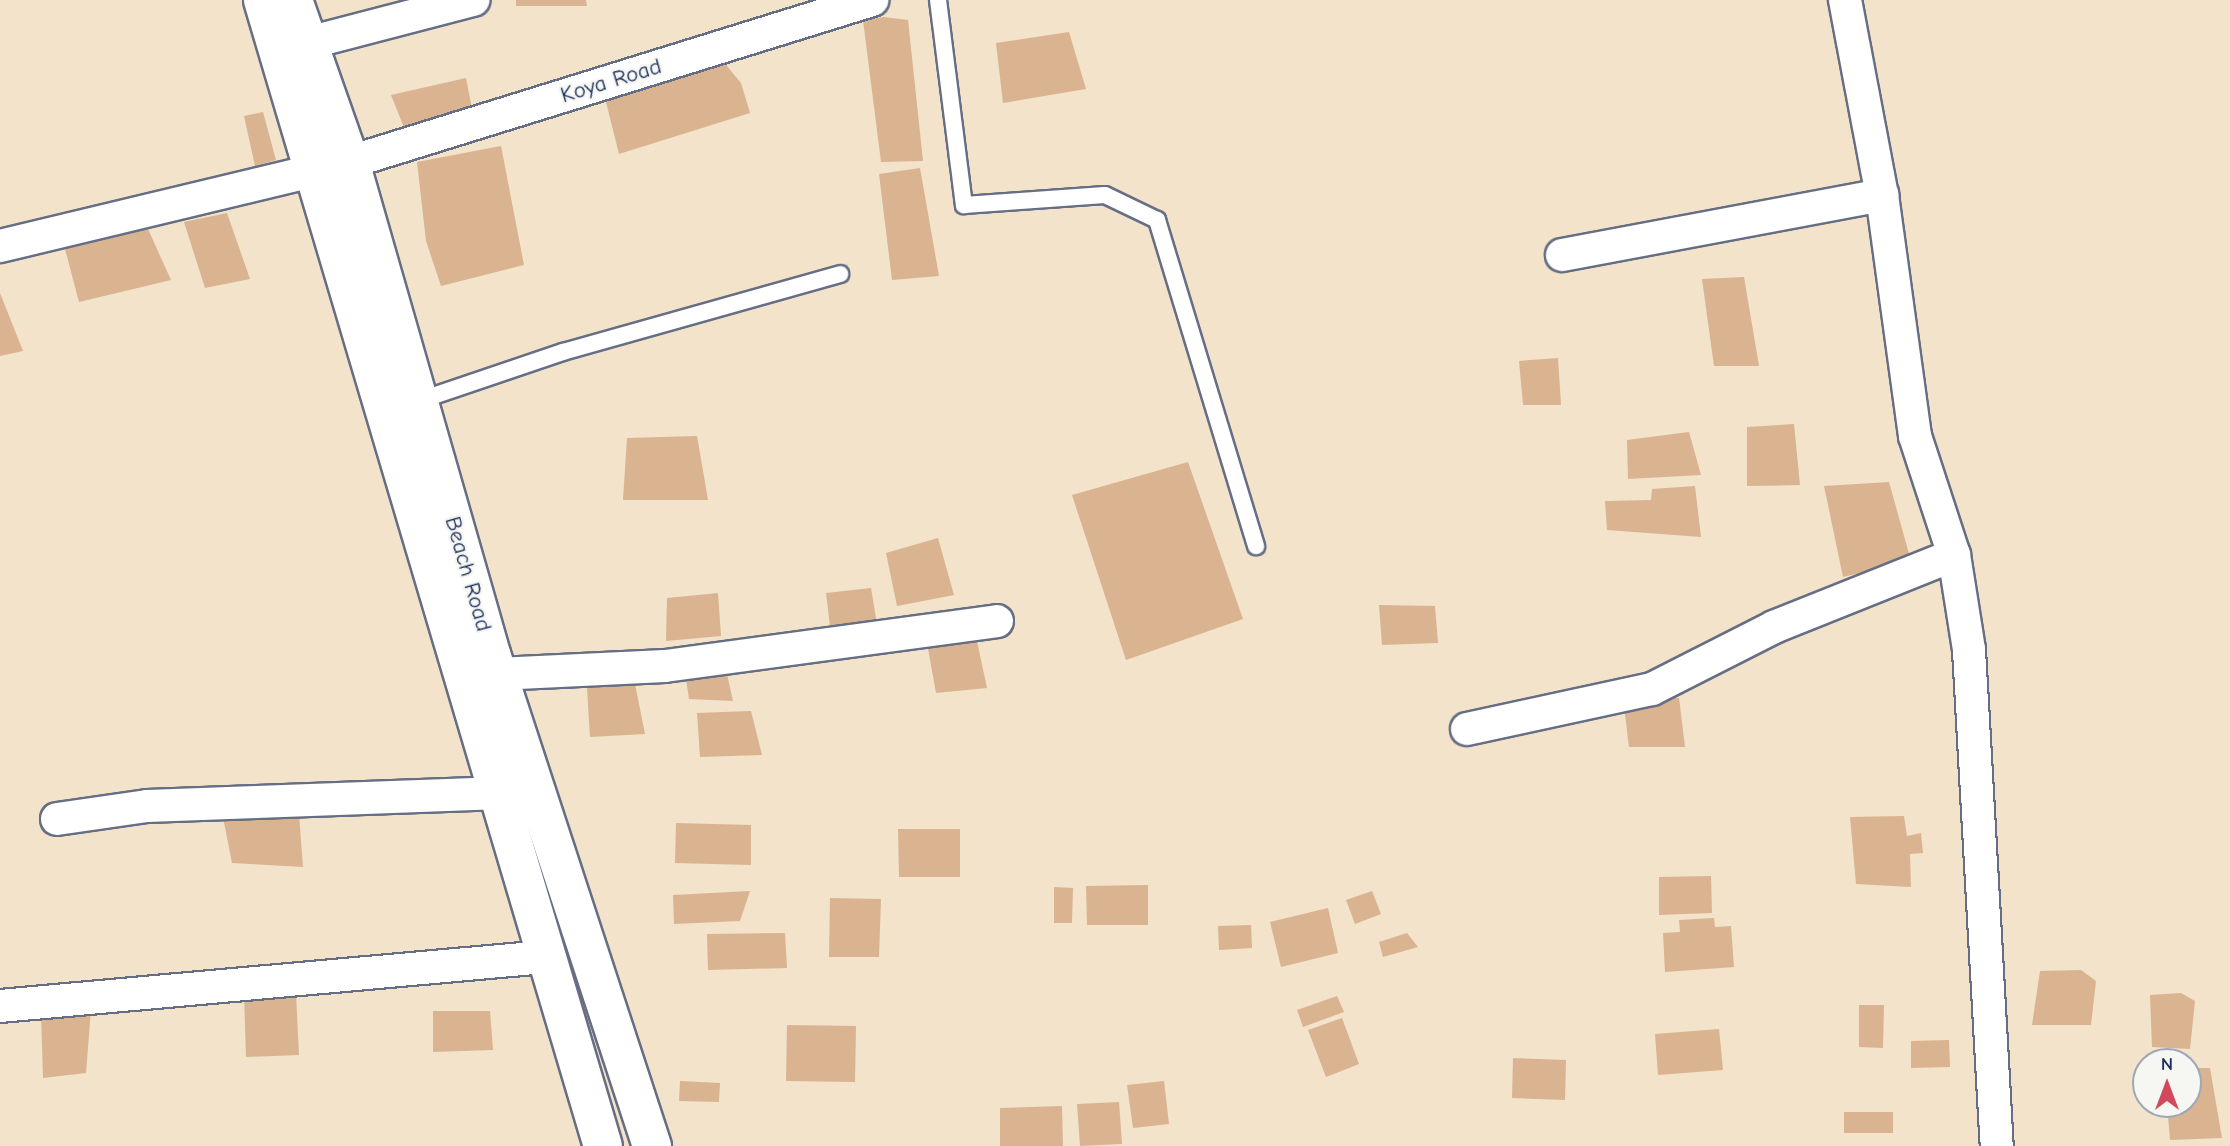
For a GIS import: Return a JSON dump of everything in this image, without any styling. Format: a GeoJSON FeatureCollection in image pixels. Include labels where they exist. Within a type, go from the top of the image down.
{"type":"FeatureCollection","features":[{"type":"Feature","properties":{"kind":"main road"},"geometry":{"type":"LineString","coordinates":[[263,0],[332,167],[495,793],[603,1146]]}},
{"type":"Feature","properties":{"kind":"main road","name":"Beach Road"},"geometry":{"type":"LineString","coordinates":[[293,0],[308,43],[332,167],[418,401],[497,674],[652,1146]]}},
{"type":"Feature","properties":{"kind":"street"},"geometry":{"type":"LineString","coordinates":[[308,43],[473,0]]}},
{"type":"Feature","properties":{"kind":"street","name":"Koya Road"},"geometry":{"type":"LineString","coordinates":[[0,246],[332,167],[872,0]]}},
{"type":"Feature","properties":{"kind":"street"},"geometry":{"type":"LineString","coordinates":[[1845,0],[1882,195],[1915,436],[1954,555],[1969,650],[1985,861],[1997,1146]]}},
{"type":"Feature","properties":{"kind":"street"},"geometry":{"type":"LineString","coordinates":[[1562,255],[1882,195]]}},
{"type":"Feature","properties":{"kind":"street"},"geometry":{"type":"LineString","coordinates":[[1467,729],[1653,689],[1774,627],[1954,555]]}},
{"type":"Feature","properties":{"kind":"street"},"geometry":{"type":"LineString","coordinates":[[497,674],[665,666],[997,621]]}},
{"type":"Feature","properties":{"kind":"street"},"geometry":{"type":"LineString","coordinates":[[57,819],[147,806],[495,793]]}},
{"type":"Feature","properties":{"kind":"street"},"geometry":{"type":"LineString","coordinates":[[0,1006],[545,957]]}},
{"type":"Feature","properties":{"kind":"lane"},"geometry":{"type":"LineString","coordinates":[[938,0],[964,205],[1105,195],[1157,220],[1256,546]]}},
{"type":"Feature","properties":{"kind":"lane"},"geometry":{"type":"LineString","coordinates":[[418,401],[563,352],[840,274]]}},
{"type":"Feature","properties":{"kind":"building"},"geometry":{"type":"Polygon","coordinates":[[[516,0],[586,0],[587,6],[516,6],[516,0]]]}},
{"type":"Feature","properties":{"kind":"building"},"geometry":{"type":"Polygon","coordinates":[[[884,17],[908,20],[923,161],[881,162],[863,20],[884,17]]]}},
{"type":"Feature","properties":{"kind":"building"},"geometry":{"type":"Polygon","coordinates":[[[1069,32],[1086,89],[1003,103],[996,43],[1069,32]]]}},
{"type":"Feature","properties":{"kind":"building"},"geometry":{"type":"Polygon","coordinates":[[[722,60],[741,83],[750,113],[619,154],[606,102],[722,60]]]}},
{"type":"Feature","properties":{"kind":"building"},"geometry":{"type":"Polygon","coordinates":[[[466,78],[472,109],[405,130],[391,95],[466,78]]]}},
{"type":"Feature","properties":{"kind":"building"},"geometry":{"type":"Polygon","coordinates":[[[263,112],[276,160],[255,166],[244,116],[263,112]]]}},
{"type":"Feature","properties":{"kind":"building"},"geometry":{"type":"Polygon","coordinates":[[[501,146],[524,265],[441,286],[426,241],[417,162],[501,146]]]}},
{"type":"Feature","properties":{"kind":"building"},"geometry":{"type":"Polygon","coordinates":[[[920,168],[939,276],[892,280],[879,174],[920,168]]]}},
{"type":"Feature","properties":{"kind":"building"},"geometry":{"type":"Polygon","coordinates":[[[227,213],[250,279],[205,288],[184,222],[227,213]]]}},
{"type":"Feature","properties":{"kind":"building"},"geometry":{"type":"Polygon","coordinates":[[[148,229],[171,280],[79,302],[65,249],[148,229]]]}},
{"type":"Feature","properties":{"kind":"building"},"geometry":{"type":"Polygon","coordinates":[[[1744,277],[1759,366],[1714,366],[1702,279],[1744,277]]]}},
{"type":"Feature","properties":{"kind":"building"},"geometry":{"type":"Polygon","coordinates":[[[0,293],[23,351],[0,356],[0,293]]]}},
{"type":"Feature","properties":{"kind":"building"},"geometry":{"type":"Polygon","coordinates":[[[1558,358],[1561,405],[1523,405],[1519,361],[1558,358]]]}},
{"type":"Feature","properties":{"kind":"building"},"geometry":{"type":"Polygon","coordinates":[[[1794,424],[1800,485],[1747,486],[1747,427],[1794,424]]]}},
{"type":"Feature","properties":{"kind":"building"},"geometry":{"type":"Polygon","coordinates":[[[1689,432],[1701,475],[1628,479],[1627,440],[1689,432]]]}},
{"type":"Feature","properties":{"kind":"building"},"geometry":{"type":"Polygon","coordinates":[[[697,436],[708,500],[623,500],[627,438],[697,436]]]}},
{"type":"Feature","properties":{"kind":"building"},"geometry":{"type":"Polygon","coordinates":[[[1188,462],[1243,619],[1126,660],[1072,495],[1188,462]]]}},
{"type":"Feature","properties":{"kind":"building"},"geometry":{"type":"Polygon","coordinates":[[[1889,482],[1911,561],[1843,577],[1824,486],[1889,482]]]}},
{"type":"Feature","properties":{"kind":"building"},"geometry":{"type":"Polygon","coordinates":[[[1695,486],[1701,537],[1607,530],[1605,501],[1651,500],[1652,489],[1695,486]]]}},
{"type":"Feature","properties":{"kind":"building"},"geometry":{"type":"Polygon","coordinates":[[[938,538],[954,595],[897,606],[886,553],[938,538]]]}},
{"type":"Feature","properties":{"kind":"building"},"geometry":{"type":"Polygon","coordinates":[[[871,588],[879,636],[832,643],[826,593],[871,588]]]}},
{"type":"Feature","properties":{"kind":"building"},"geometry":{"type":"Polygon","coordinates":[[[718,593],[721,636],[666,641],[667,598],[718,593]]]}},
{"type":"Feature","properties":{"kind":"building"},"geometry":{"type":"Polygon","coordinates":[[[1379,605],[1435,606],[1438,643],[1382,645],[1379,605]]]}},
{"type":"Feature","properties":{"kind":"building"},"geometry":{"type":"Polygon","coordinates":[[[975,632],[987,688],[936,693],[927,643],[975,632]]]}},
{"type":"Feature","properties":{"kind":"building"},"geometry":{"type":"Polygon","coordinates":[[[725,665],[733,701],[689,699],[685,672],[725,665]]]}},
{"type":"Feature","properties":{"kind":"building"},"geometry":{"type":"Polygon","coordinates":[[[635,684],[645,734],[590,737],[587,688],[635,684]]]}},
{"type":"Feature","properties":{"kind":"building"},"geometry":{"type":"Polygon","coordinates":[[[1623,698],[1679,698],[1685,747],[1629,747],[1623,698]]]}},
{"type":"Feature","properties":{"kind":"building"},"geometry":{"type":"Polygon","coordinates":[[[751,711],[762,755],[700,757],[697,713],[751,711]]]}},
{"type":"Feature","properties":{"kind":"building"},"geometry":{"type":"Polygon","coordinates":[[[299,814],[303,867],[232,863],[223,817],[299,814]]]}},
{"type":"Feature","properties":{"kind":"building"},"geometry":{"type":"Polygon","coordinates":[[[1904,816],[1907,836],[1921,833],[1923,853],[1910,854],[1911,887],[1856,884],[1850,817],[1904,816]]]}},
{"type":"Feature","properties":{"kind":"building"},"geometry":{"type":"Polygon","coordinates":[[[676,823],[751,825],[751,865],[675,863],[676,823]]]}},
{"type":"Feature","properties":{"kind":"building"},"geometry":{"type":"Polygon","coordinates":[[[898,829],[960,829],[960,877],[899,877],[898,829]]]}},
{"type":"Feature","properties":{"kind":"building"},"geometry":{"type":"Polygon","coordinates":[[[1711,876],[1712,913],[1659,915],[1659,877],[1711,876]]]}},
{"type":"Feature","properties":{"kind":"building"},"geometry":{"type":"Polygon","coordinates":[[[1148,885],[1148,925],[1087,925],[1086,886],[1148,885]]]}},
{"type":"Feature","properties":{"kind":"building"},"geometry":{"type":"Polygon","coordinates":[[[1054,887],[1073,888],[1072,923],[1054,923],[1054,887]]]}},
{"type":"Feature","properties":{"kind":"building"},"geometry":{"type":"Polygon","coordinates":[[[750,891],[740,921],[674,924],[673,895],[750,891]]]}},
{"type":"Feature","properties":{"kind":"building"},"geometry":{"type":"Polygon","coordinates":[[[1372,891],[1381,914],[1355,924],[1346,900],[1372,891]]]}},
{"type":"Feature","properties":{"kind":"building"},"geometry":{"type":"Polygon","coordinates":[[[830,898],[881,899],[879,957],[829,957],[830,898]]]}},
{"type":"Feature","properties":{"kind":"building"},"geometry":{"type":"Polygon","coordinates":[[[1328,908],[1338,953],[1281,967],[1270,922],[1328,908]]]}},
{"type":"Feature","properties":{"kind":"building"},"geometry":{"type":"Polygon","coordinates":[[[1714,918],[1715,927],[1731,926],[1734,967],[1665,972],[1663,933],[1680,932],[1679,920],[1714,918]]]}},
{"type":"Feature","properties":{"kind":"building"},"geometry":{"type":"Polygon","coordinates":[[[1251,925],[1252,948],[1219,950],[1218,926],[1251,925]]]}},
{"type":"Feature","properties":{"kind":"building"},"geometry":{"type":"Polygon","coordinates":[[[785,933],[787,968],[708,970],[707,934],[785,933]]]}},
{"type":"Feature","properties":{"kind":"building"},"geometry":{"type":"Polygon","coordinates":[[[1407,933],[1418,947],[1383,957],[1379,942],[1407,933]]]}},
{"type":"Feature","properties":{"kind":"building"},"geometry":{"type":"Polygon","coordinates":[[[2081,970],[2096,981],[2091,1025],[2032,1025],[2040,971],[2081,970]]]}},
{"type":"Feature","properties":{"kind":"building"},"geometry":{"type":"Polygon","coordinates":[[[2181,993],[2195,1001],[2190,1048],[2152,1047],[2150,995],[2181,993]]]}},
{"type":"Feature","properties":{"kind":"building"},"geometry":{"type":"Polygon","coordinates":[[[244,994],[296,994],[299,1055],[246,1057],[244,994]]]}},
{"type":"Feature","properties":{"kind":"building"},"geometry":{"type":"Polygon","coordinates":[[[1337,996],[1344,1012],[1303,1027],[1297,1010],[1337,996]]]}},
{"type":"Feature","properties":{"kind":"building"},"geometry":{"type":"Polygon","coordinates":[[[1859,1005],[1884,1005],[1883,1048],[1859,1047],[1859,1005]]]}},
{"type":"Feature","properties":{"kind":"building"},"geometry":{"type":"Polygon","coordinates":[[[91,1009],[86,1073],[43,1078],[41,1014],[91,1009]]]}},
{"type":"Feature","properties":{"kind":"building"},"geometry":{"type":"Polygon","coordinates":[[[433,1011],[490,1011],[493,1050],[433,1052],[433,1011]]]}},
{"type":"Feature","properties":{"kind":"building"},"geometry":{"type":"Polygon","coordinates":[[[1342,1018],[1359,1064],[1326,1077],[1308,1030],[1342,1018]]]}},
{"type":"Feature","properties":{"kind":"building"},"geometry":{"type":"Polygon","coordinates":[[[787,1025],[856,1026],[855,1082],[786,1081],[787,1025]]]}},
{"type":"Feature","properties":{"kind":"building"},"geometry":{"type":"Polygon","coordinates":[[[1719,1029],[1723,1070],[1658,1075],[1655,1034],[1719,1029]]]}},
{"type":"Feature","properties":{"kind":"building"},"geometry":{"type":"Polygon","coordinates":[[[1949,1040],[1950,1067],[1911,1068],[1911,1041],[1949,1040]]]}},
{"type":"Feature","properties":{"kind":"building"},"geometry":{"type":"Polygon","coordinates":[[[1513,1058],[1566,1060],[1565,1100],[1512,1098],[1513,1058]]]}},
{"type":"Feature","properties":{"kind":"building"},"geometry":{"type":"Polygon","coordinates":[[[2202,1068],[2210,1068],[2222,1138],[2170,1140],[2168,1118],[2202,1118],[2202,1068]]]}},
{"type":"Feature","properties":{"kind":"building"},"geometry":{"type":"Polygon","coordinates":[[[680,1081],[720,1083],[719,1102],[679,1101],[680,1081]]]}},
{"type":"Feature","properties":{"kind":"building"},"geometry":{"type":"Polygon","coordinates":[[[1164,1081],[1169,1124],[1133,1128],[1127,1085],[1164,1081]]]}},
{"type":"Feature","properties":{"kind":"building"},"geometry":{"type":"Polygon","coordinates":[[[1119,1102],[1122,1144],[1080,1146],[1077,1104],[1119,1102]]]}},
{"type":"Feature","properties":{"kind":"building"},"geometry":{"type":"Polygon","coordinates":[[[1062,1106],[1063,1146],[1000,1146],[1000,1108],[1062,1106]]]}},
{"type":"Feature","properties":{"kind":"building"},"geometry":{"type":"Polygon","coordinates":[[[1844,1112],[1893,1112],[1893,1133],[1844,1133],[1844,1112]]]}}]}
